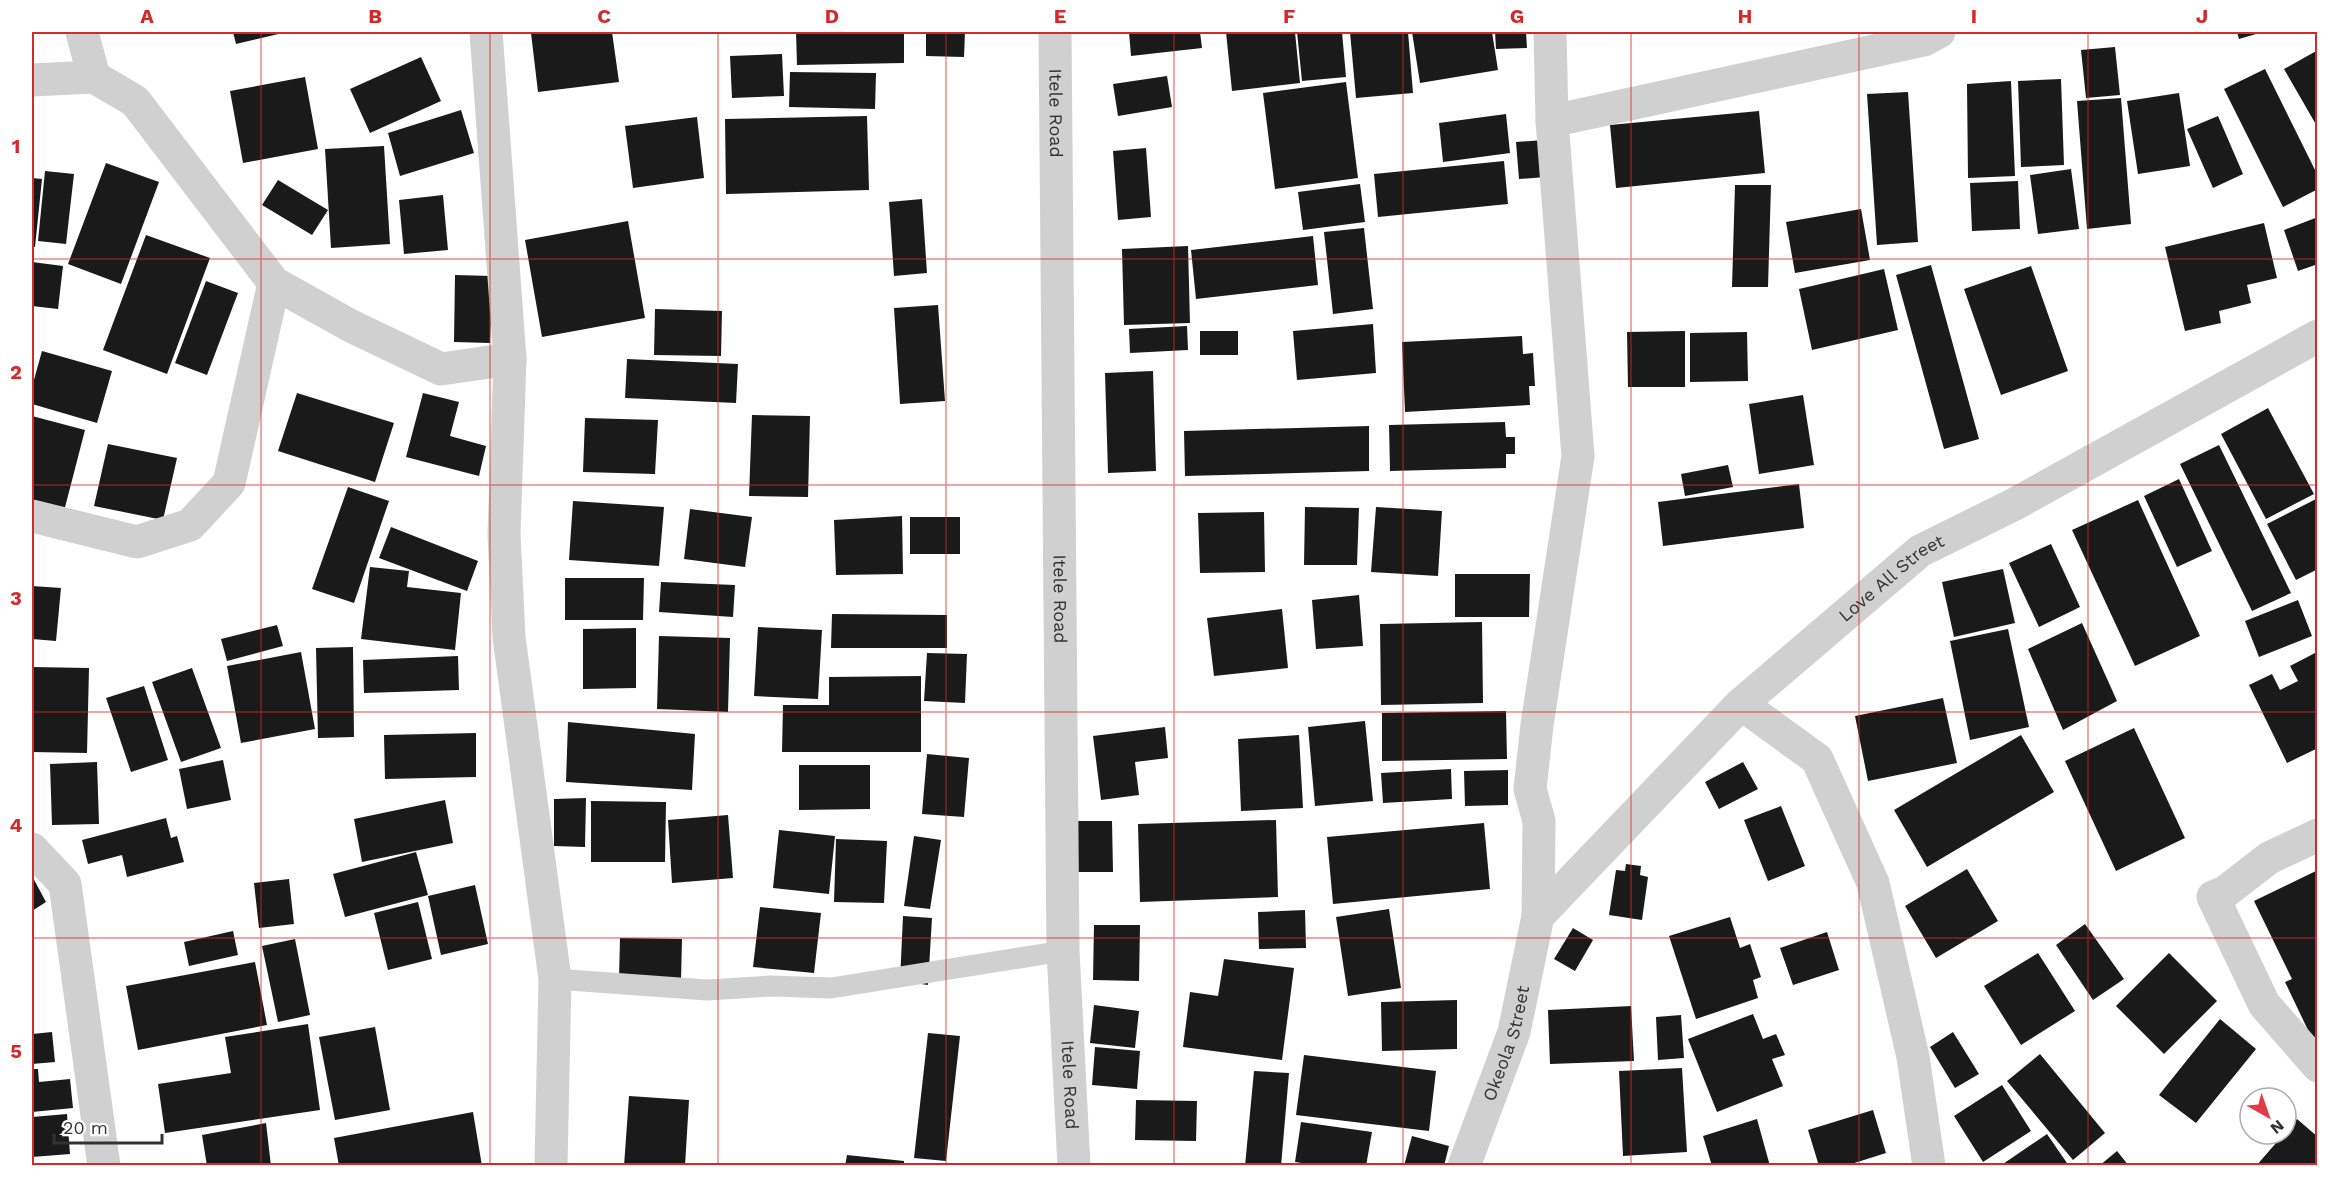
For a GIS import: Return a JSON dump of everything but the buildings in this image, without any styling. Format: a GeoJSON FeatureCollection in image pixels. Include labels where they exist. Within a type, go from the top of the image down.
{"type":"FeatureCollection","features":[{"type":"Feature","properties":{"kind":"street"},"geometry":{"type":"LineString","coordinates":[[82,32],[94,78]]}},
{"type":"Feature","properties":{"kind":"street"},"geometry":{"type":"LineString","coordinates":[[486,32],[510,359],[504,534],[509,637],[555,979],[550,1166]]}},
{"type":"Feature","properties":{"kind":"street","name":"Itele Road"},"geometry":{"type":"LineString","coordinates":[[1055,32],[1063,951],[1074,1166]]}},
{"type":"Feature","properties":{"kind":"street","name":"Okeola Street"},"geometry":{"type":"LineString","coordinates":[[1464,1166],[1514,1032],[1538,916],[1539,821],[1530,789],[1537,725],[1578,456],[1552,122],[1550,32]]}},
{"type":"Feature","properties":{"kind":"street"},"geometry":{"type":"LineString","coordinates":[[1552,122],[1924,40],[1939,32]]}},
{"type":"Feature","properties":{"kind":"street"},"geometry":{"type":"LineString","coordinates":[[32,80],[94,78],[135,100],[274,283],[351,326],[441,369],[510,359]]}},
{"type":"Feature","properties":{"kind":"street"},"geometry":{"type":"LineString","coordinates":[[32,516],[137,542],[190,525],[229,483],[274,283]]}},
{"type":"Feature","properties":{"kind":"street","name":"Love All Street"},"geometry":{"type":"LineString","coordinates":[[1538,916],[1741,704],[1920,551],[2013,505],[2318,336]]}},
{"type":"Feature","properties":{"kind":"street"},"geometry":{"type":"LineString","coordinates":[[1741,704],[1817,759],[1873,883],[1913,1057],[1929,1166]]}},
{"type":"Feature","properties":{"kind":"street"},"geometry":{"type":"LineString","coordinates":[[2318,835],[2269,858],[2225,892],[2213,897],[2265,1005],[2318,1066]]}},
{"type":"Feature","properties":{"kind":"street"},"geometry":{"type":"LineString","coordinates":[[32,849],[65,884],[104,1166]]}},
{"type":"Feature","properties":{"kind":"lane"},"geometry":{"type":"LineString","coordinates":[[555,979],[707,990],[771,986],[831,988],[1063,951]]}}]}
